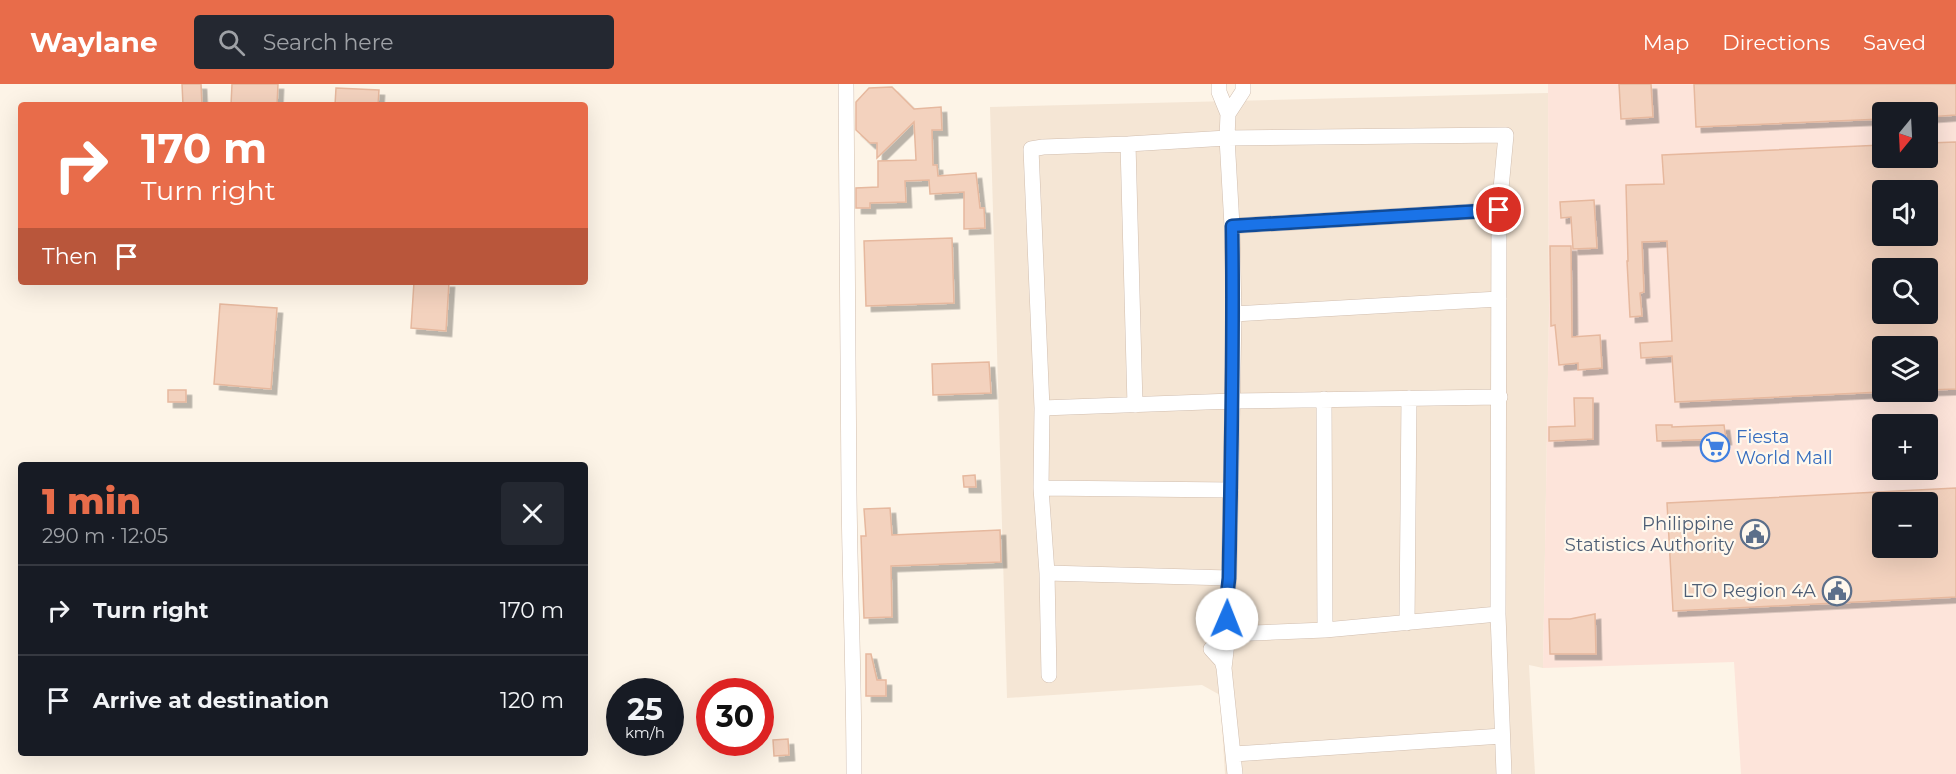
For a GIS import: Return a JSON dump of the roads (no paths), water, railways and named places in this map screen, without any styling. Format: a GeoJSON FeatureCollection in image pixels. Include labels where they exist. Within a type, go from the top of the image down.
{"type":"FeatureCollection","features":[{"type":"Feature","properties":{"kind":"street"},"geometry":{"type":"LineString","coordinates":[[846,84],[854,774]]}},
{"type":"Feature","properties":{"kind":"street"},"geometry":{"type":"LineString","coordinates":[[1219,84],[1219,92],[1228,114],[1234,314],[1229,578],[1226,605],[1228,634],[1224,668]]}},
{"type":"Feature","properties":{"kind":"street"},"geometry":{"type":"LineString","coordinates":[[1228,114],[1244,91],[1243,84]]}},
{"type":"Feature","properties":{"kind":"street"},"geometry":{"type":"LineString","coordinates":[[1049,675],[1047,573],[1041,488],[1042,408],[1030,149],[1227,138],[1506,135],[1499,210],[1498,614],[1504,774]]}},
{"type":"Feature","properties":{"kind":"street"},"geometry":{"type":"LineString","coordinates":[[1128,144],[1135,405]]}},
{"type":"Feature","properties":{"kind":"street"},"geometry":{"type":"LineString","coordinates":[[1232,226],[1499,210]]}},
{"type":"Feature","properties":{"kind":"street"},"geometry":{"type":"LineString","coordinates":[[1234,314],[1499,299]]}},
{"type":"Feature","properties":{"kind":"street"},"geometry":{"type":"LineString","coordinates":[[1042,408],[1233,400],[1500,397]]}},
{"type":"Feature","properties":{"kind":"street"},"geometry":{"type":"LineString","coordinates":[[1407,623],[1409,398]]}},
{"type":"Feature","properties":{"kind":"street"},"geometry":{"type":"LineString","coordinates":[[1324,399],[1325,630]]}},
{"type":"Feature","properties":{"kind":"street"},"geometry":{"type":"LineString","coordinates":[[1041,488],[1231,490]]}},
{"type":"Feature","properties":{"kind":"street"},"geometry":{"type":"LineString","coordinates":[[1047,573],[1229,578]]}},
{"type":"Feature","properties":{"kind":"street"},"geometry":{"type":"LineString","coordinates":[[1210,632],[1215,620],[1226,605]]}},
{"type":"Feature","properties":{"kind":"street"},"geometry":{"type":"LineString","coordinates":[[1228,634],[1325,630],[1498,614]]}},
{"type":"Feature","properties":{"kind":"street"},"geometry":{"type":"LineString","coordinates":[[1211,649],[1222,661],[1224,668],[1235,774]]}},
{"type":"Feature","properties":{"kind":"street"},"geometry":{"type":"LineString","coordinates":[[1234,754],[1503,736]]}},
{"type":"Feature","properties":{"kind":"place","name":"Fiesta World Mall"},"geometry":{"type":"Point","coordinates":[1715,447]}},
{"type":"Feature","properties":{"kind":"place","name":"Philippine Statistics Authority"},"geometry":{"type":"Point","coordinates":[1755,534]}},
{"type":"Feature","properties":{"kind":"place","name":"LTO Region 4A"},"geometry":{"type":"Point","coordinates":[1837,591]}}]}
